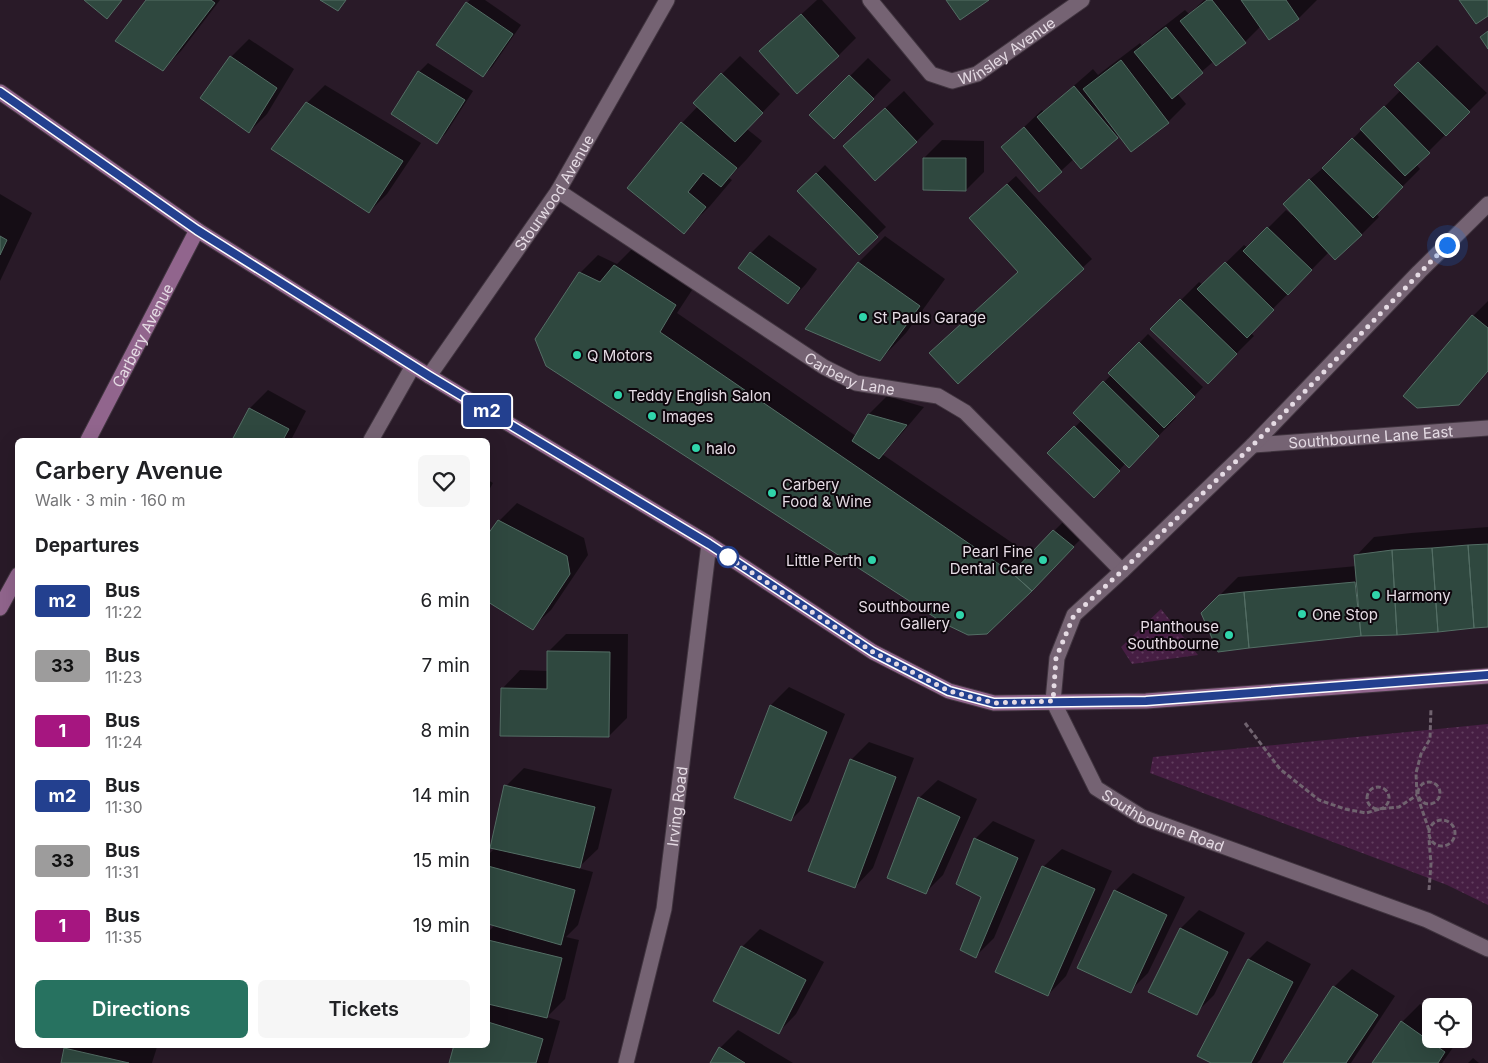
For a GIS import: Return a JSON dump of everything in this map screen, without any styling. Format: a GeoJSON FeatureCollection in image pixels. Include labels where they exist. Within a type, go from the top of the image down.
{"type":"FeatureCollection","features":[{"type":"Feature","properties":{"kind":"main road"},"geometry":{"type":"LineString","coordinates":[[0,92],[197,230],[429,376],[709,544],[873,652],[949,691],[994,703],[1146,701],[1488,676]]}},
{"type":"Feature","properties":{"kind":"main road","name":"Carbery Avenue"},"geometry":{"type":"LineString","coordinates":[[89,438],[197,230]]}},
{"type":"Feature","properties":{"kind":"main road"},"geometry":{"type":"LineString","coordinates":[[0,608],[15,580]]}},
{"type":"Feature","properties":{"kind":"street","name":"Stourwood Avenue"},"geometry":{"type":"LineString","coordinates":[[429,376],[558,192],[668,0]]}},
{"type":"Feature","properties":{"kind":"street","name":"Winsley Avenue"},"geometry":{"type":"LineString","coordinates":[[870,0],[931,74],[952,81],[977,74],[1082,0]]}},
{"type":"Feature","properties":{"kind":"street","name":"Carbery Lane"},"geometry":{"type":"LineString","coordinates":[[558,192],[824,367],[856,383],[938,396],[964,412],[1122,571]]}},
{"type":"Feature","properties":{"kind":"street"},"geometry":{"type":"LineString","coordinates":[[1053,701],[1056,658],[1074,615],[1253,445],[1419,272],[1488,204]]}},
{"type":"Feature","properties":{"kind":"street"},"geometry":{"type":"LineString","coordinates":[[372,438],[413,366]]}},
{"type":"Feature","properties":{"kind":"street","name":"Southbourne Lane East"},"geometry":{"type":"LineString","coordinates":[[1253,445],[1488,428]]}},
{"type":"Feature","properties":{"kind":"street","name":"Irving Road"},"geometry":{"type":"LineString","coordinates":[[626,1063],[664,909],[709,544]]}},
{"type":"Feature","properties":{"kind":"street","name":"Southbourne Road"},"geometry":{"type":"LineString","coordinates":[[1053,701],[1096,788],[1142,817],[1427,920],[1488,949]]}},
{"type":"Feature","properties":{"kind":"path"},"geometry":{"type":"LineString","coordinates":[[1427,920],[1431,864],[1429,830],[1417,795],[1416,773],[1422,754],[1430,739],[1432,680]]}},
{"type":"Feature","properties":{"kind":"path"},"geometry":{"type":"LineString","coordinates":[[1223,695],[1280,769],[1319,800],[1345,810],[1366,813],[1399,806],[1417,795],[1424,783],[1435,784],[1439,789],[1438,799],[1432,803],[1424,803],[1417,795]]}},
{"type":"Feature","properties":{"kind":"path"},"geometry":{"type":"LineString","coordinates":[[1375,787],[1382,788],[1389,795],[1386,805],[1380,809],[1370,806],[1367,799],[1368,792],[1375,787]]}},
{"type":"Feature","properties":{"kind":"path"},"geometry":{"type":"LineString","coordinates":[[1429,830],[1433,823],[1442,819],[1454,825],[1456,834],[1452,842],[1445,846],[1433,843],[1429,836]]}},
{"type":"Feature","properties":{"kind":"shaded area"},"geometry":{"type":"Polygon","coordinates":[[[1161,609],[1198,655],[1132,664],[1121,647],[1161,609]]]}},
{"type":"Feature","properties":{"kind":"shaded area"},"geometry":{"type":"Polygon","coordinates":[[[1488,724],[1488,905],[1447,885],[1150,773],[1153,757],[1488,724]]]}},
{"type":"Feature","properties":{"kind":"building"},"geometry":{"type":"Polygon","coordinates":[[[84,0],[122,0],[107,19],[84,0]]]}},
{"type":"Feature","properties":{"kind":"building"},"geometry":{"type":"Polygon","coordinates":[[[146,0],[211,0],[215,3],[163,71],[115,41],[146,0]]]}},
{"type":"Feature","properties":{"kind":"building"},"geometry":{"type":"Polygon","coordinates":[[[320,0],[346,0],[338,11],[320,0]]]}},
{"type":"Feature","properties":{"kind":"building"},"geometry":{"type":"Polygon","coordinates":[[[946,0],[989,0],[960,20],[946,0]]]}},
{"type":"Feature","properties":{"kind":"building"},"geometry":{"type":"Polygon","coordinates":[[[1207,0],[1212,0],[1246,43],[1216,66],[1180,21],[1207,0]]]}},
{"type":"Feature","properties":{"kind":"building"},"geometry":{"type":"Polygon","coordinates":[[[1241,0],[1286,0],[1299,19],[1269,40],[1241,0]]]}},
{"type":"Feature","properties":{"kind":"building"},"geometry":{"type":"Polygon","coordinates":[[[1459,0],[1488,0],[1488,16],[1476,24],[1459,0]]]}},
{"type":"Feature","properties":{"kind":"building"},"geometry":{"type":"Polygon","coordinates":[[[466,2],[513,34],[483,77],[436,45],[466,2]]]}},
{"type":"Feature","properties":{"kind":"building"},"geometry":{"type":"Polygon","coordinates":[[[801,14],[839,56],[797,94],[759,51],[801,14]]]}},
{"type":"Feature","properties":{"kind":"building"},"geometry":{"type":"Polygon","coordinates":[[[1166,27],[1203,73],[1172,99],[1134,52],[1166,27]]]}},
{"type":"Feature","properties":{"kind":"building"},"geometry":{"type":"Polygon","coordinates":[[[1488,31],[1488,49],[1480,37],[1488,31]]]}},
{"type":"Feature","properties":{"kind":"building"},"geometry":{"type":"Polygon","coordinates":[[[230,56],[277,88],[249,133],[200,98],[230,56]]]}},
{"type":"Feature","properties":{"kind":"building"},"geometry":{"type":"Polygon","coordinates":[[[1121,60],[1169,123],[1131,152],[1083,89],[1121,60]]]}},
{"type":"Feature","properties":{"kind":"building"},"geometry":{"type":"Polygon","coordinates":[[[1418,62],[1470,112],[1446,136],[1394,85],[1418,62]]]}},
{"type":"Feature","properties":{"kind":"building"},"geometry":{"type":"Polygon","coordinates":[[[418,71],[465,100],[437,144],[391,114],[418,71]]]}},
{"type":"Feature","properties":{"kind":"building"},"geometry":{"type":"Polygon","coordinates":[[[721,73],[763,113],[735,142],[693,103],[721,73]]]}},
{"type":"Feature","properties":{"kind":"building"},"geometry":{"type":"Polygon","coordinates":[[[849,75],[874,99],[834,139],[809,115],[849,75]]]}},
{"type":"Feature","properties":{"kind":"building"},"geometry":{"type":"Polygon","coordinates":[[[1074,86],[1118,138],[1081,169],[1037,117],[1074,86]]]}},
{"type":"Feature","properties":{"kind":"building"},"geometry":{"type":"Polygon","coordinates":[[[306,102],[403,161],[369,213],[271,149],[306,102]]]}},
{"type":"Feature","properties":{"kind":"building"},"geometry":{"type":"Polygon","coordinates":[[[1384,106],[1430,153],[1405,176],[1360,129],[1384,106]]]}},
{"type":"Feature","properties":{"kind":"building"},"geometry":{"type":"Polygon","coordinates":[[[885,108],[917,142],[875,181],[843,146],[885,108]]]}},
{"type":"Feature","properties":{"kind":"building"},"geometry":{"type":"Polygon","coordinates":[[[681,122],[737,168],[721,187],[703,173],[688,192],[706,207],[684,234],[627,188],[681,122]]]}},
{"type":"Feature","properties":{"kind":"building"},"geometry":{"type":"Polygon","coordinates":[[[1024,127],[1062,172],[1039,192],[1001,147],[1024,127]]]}},
{"type":"Feature","properties":{"kind":"building"},"geometry":{"type":"Polygon","coordinates":[[[1352,138],[1403,187],[1373,218],[1322,168],[1352,138]]]}},
{"type":"Feature","properties":{"kind":"building"},"geometry":{"type":"Polygon","coordinates":[[[923,158],[966,158],[966,191],[923,190],[923,158]]]}},
{"type":"Feature","properties":{"kind":"building"},"geometry":{"type":"Polygon","coordinates":[[[816,173],[878,237],[859,255],[797,191],[816,173]]]}},
{"type":"Feature","properties":{"kind":"building"},"geometry":{"type":"Polygon","coordinates":[[[1309,179],[1362,235],[1335,260],[1283,204],[1309,179]]]}},
{"type":"Feature","properties":{"kind":"building"},"geometry":{"type":"Polygon","coordinates":[[[1007,184],[1084,269],[958,384],[929,353],[1018,272],[969,218],[1007,184]]]}},
{"type":"Feature","properties":{"kind":"building"},"geometry":{"type":"Polygon","coordinates":[[[1267,227],[1312,270],[1288,295],[1243,251],[1267,227]]]}},
{"type":"Feature","properties":{"kind":"building"},"geometry":{"type":"Polygon","coordinates":[[[0,236],[7,240],[0,255],[0,236]]]}},
{"type":"Feature","properties":{"kind":"building"},"geometry":{"type":"Polygon","coordinates":[[[750,252],[800,288],[788,304],[738,268],[750,252]]]}},
{"type":"Feature","properties":{"kind":"building","name":"St Pauls Garage"},"geometry":{"type":"Polygon","coordinates":[[[858,262],[920,306],[880,361],[805,329],[858,262]]]}},
{"type":"Feature","properties":{"kind":"building"},"geometry":{"type":"Polygon","coordinates":[[[1225,262],[1274,310],[1247,338],[1197,289],[1225,262]]]}},
{"type":"Feature","properties":{"kind":"building"},"geometry":{"type":"Polygon","coordinates":[[[614,265],[676,305],[660,332],[1012,573],[1032,591],[987,634],[968,635],[945,624],[546,366],[535,339],[579,272],[600,282],[614,265]]]}},
{"type":"Feature","properties":{"kind":"building"},"geometry":{"type":"Polygon","coordinates":[[[1180,299],[1237,354],[1208,384],[1150,329],[1180,299]]]}},
{"type":"Feature","properties":{"kind":"building"},"geometry":{"type":"Polygon","coordinates":[[[1472,315],[1488,328],[1488,371],[1459,405],[1417,408],[1403,396],[1472,315]]]}},
{"type":"Feature","properties":{"kind":"building"},"geometry":{"type":"Polygon","coordinates":[[[1139,342],[1195,397],[1164,428],[1108,373],[1139,342]]]}},
{"type":"Feature","properties":{"kind":"building"},"geometry":{"type":"Polygon","coordinates":[[[1103,381],[1159,436],[1129,468],[1073,413],[1103,381]]]}},
{"type":"Feature","properties":{"kind":"building"},"geometry":{"type":"Polygon","coordinates":[[[249,408],[289,429],[284,438],[233,438],[249,408]]]}},
{"type":"Feature","properties":{"kind":"building"},"geometry":{"type":"Polygon","coordinates":[[[868,414],[907,425],[879,459],[852,441],[868,414]]]}},
{"type":"Feature","properties":{"kind":"building"},"geometry":{"type":"Polygon","coordinates":[[[1074,426],[1120,471],[1094,498],[1047,453],[1074,426]]]}},
{"type":"Feature","properties":{"kind":"building"},"geometry":{"type":"Polygon","coordinates":[[[498,520],[567,556],[570,574],[533,630],[490,603],[490,531],[498,520]]]}},
{"type":"Feature","properties":{"kind":"building","name":"Pearl Fine Dental Care"},"geometry":{"type":"Polygon","coordinates":[[[1053,530],[1074,547],[1032,591],[1012,573],[1053,530]]]}},
{"type":"Feature","properties":{"kind":"building"},"geometry":{"type":"Polygon","coordinates":[[[1488,544],[1488,627],[1474,628],[1468,545],[1488,544]]]}},
{"type":"Feature","properties":{"kind":"building"},"geometry":{"type":"Polygon","coordinates":[[[1468,545],[1474,628],[1438,632],[1432,548],[1468,545]]]}},
{"type":"Feature","properties":{"kind":"building"},"geometry":{"type":"Polygon","coordinates":[[[1432,548],[1438,632],[1397,635],[1392,550],[1432,548]]]}},
{"type":"Feature","properties":{"kind":"building","name":"Harmony"},"geometry":{"type":"Polygon","coordinates":[[[1392,550],[1397,635],[1361,636],[1354,555],[1392,550]]]}},
{"type":"Feature","properties":{"kind":"building","name":"One Stop"},"geometry":{"type":"Polygon","coordinates":[[[1355,582],[1361,636],[1249,648],[1244,592],[1355,582]]]}},
{"type":"Feature","properties":{"kind":"building"},"geometry":{"type":"Polygon","coordinates":[[[1244,592],[1249,648],[1218,652],[1201,613],[1219,595],[1244,592]]]}},
{"type":"Feature","properties":{"kind":"building"},"geometry":{"type":"Polygon","coordinates":[[[547,651],[610,652],[609,737],[500,736],[501,688],[547,689],[547,651]]]}},
{"type":"Feature","properties":{"kind":"building"},"geometry":{"type":"Polygon","coordinates":[[[770,705],[827,732],[791,821],[734,798],[770,705]]]}},
{"type":"Feature","properties":{"kind":"building"},"geometry":{"type":"Polygon","coordinates":[[[850,759],[896,777],[855,888],[808,871],[850,759]]]}},
{"type":"Feature","properties":{"kind":"building"},"geometry":{"type":"Polygon","coordinates":[[[504,785],[595,807],[580,868],[490,848],[504,785]]]}},
{"type":"Feature","properties":{"kind":"building"},"geometry":{"type":"Polygon","coordinates":[[[918,797],[960,817],[926,894],[887,878],[918,797]]]}},
{"type":"Feature","properties":{"kind":"building"},"geometry":{"type":"Polygon","coordinates":[[[974,838],[1018,858],[976,958],[960,950],[981,897],[956,884],[974,838]]]}},
{"type":"Feature","properties":{"kind":"building"},"geometry":{"type":"Polygon","coordinates":[[[1042,866],[1095,889],[1048,996],[995,972],[1042,866]]]}},
{"type":"Feature","properties":{"kind":"building"},"geometry":{"type":"Polygon","coordinates":[[[490,867],[575,890],[561,945],[490,925],[490,867]]]}},
{"type":"Feature","properties":{"kind":"building"},"geometry":{"type":"Polygon","coordinates":[[[1114,890],[1167,915],[1131,993],[1077,968],[1114,890]]]}},
{"type":"Feature","properties":{"kind":"building"},"geometry":{"type":"Polygon","coordinates":[[[1180,928],[1228,952],[1197,1015],[1148,992],[1180,928]]]}},
{"type":"Feature","properties":{"kind":"building"},"geometry":{"type":"Polygon","coordinates":[[[490,940],[562,958],[547,1018],[490,1004],[490,940]]]}},
{"type":"Feature","properties":{"kind":"building"},"geometry":{"type":"Polygon","coordinates":[[[741,946],[806,980],[779,1034],[713,1001],[741,946]]]}},
{"type":"Feature","properties":{"kind":"building"},"geometry":{"type":"Polygon","coordinates":[[[1248,959],[1293,982],[1251,1063],[1211,1063],[1197,1056],[1248,959]]]}},
{"type":"Feature","properties":{"kind":"building"},"geometry":{"type":"Polygon","coordinates":[[[1333,986],[1378,1015],[1346,1063],[1283,1063],[1333,986]]]}},
{"type":"Feature","properties":{"kind":"building"},"geometry":{"type":"Polygon","coordinates":[[[1401,1021],[1422,1036],[1422,1048],[1439,1048],[1445,1052],[1438,1063],[1372,1063],[1401,1021]]]}},
{"type":"Feature","properties":{"kind":"building"},"geometry":{"type":"Polygon","coordinates":[[[490,1023],[543,1039],[536,1063],[449,1063],[453,1048],[490,1048],[490,1023]]]}},
{"type":"Feature","properties":{"kind":"building"},"geometry":{"type":"Polygon","coordinates":[[[719,1047],[745,1063],[710,1063],[719,1047]]]}},
{"type":"Feature","properties":{"kind":"building"},"geometry":{"type":"Polygon","coordinates":[[[64,1048],[129,1063],[61,1063],[64,1048]]]}},
{"type":"Feature","properties":{"kind":"bus line","name":"m2"},"geometry":{"type":"LineString","coordinates":[[0,92],[197,230],[429,376],[709,544],[873,652],[949,691],[994,703],[1146,701],[1488,675]]}},
{"type":"Feature","properties":{"kind":"place","name":"St Pauls Garage"},"geometry":{"type":"Point","coordinates":[863,317]}},
{"type":"Feature","properties":{"kind":"place","name":"Q Motors"},"geometry":{"type":"Point","coordinates":[577,355]}},
{"type":"Feature","properties":{"kind":"place","name":"Teddy English Salon"},"geometry":{"type":"Point","coordinates":[618,395]}},
{"type":"Feature","properties":{"kind":"place","name":"Images"},"geometry":{"type":"Point","coordinates":[652,416]}},
{"type":"Feature","properties":{"kind":"place","name":"halo"},"geometry":{"type":"Point","coordinates":[696,448]}},
{"type":"Feature","properties":{"kind":"place","name":"Carbery Food & Wine"},"geometry":{"type":"Point","coordinates":[772,493]}},
{"type":"Feature","properties":{"kind":"place","name":"Little Perth"},"geometry":{"type":"Point","coordinates":[872,560]}},
{"type":"Feature","properties":{"kind":"place","name":"Pearl Fine Dental Care"},"geometry":{"type":"Point","coordinates":[1043,560]}},
{"type":"Feature","properties":{"kind":"place","name":"Harmony"},"geometry":{"type":"Point","coordinates":[1376,595]}},
{"type":"Feature","properties":{"kind":"place","name":"One Stop"},"geometry":{"type":"Point","coordinates":[1302,614]}},
{"type":"Feature","properties":{"kind":"place","name":"Southbourne Gallery"},"geometry":{"type":"Point","coordinates":[960,615]}},
{"type":"Feature","properties":{"kind":"place","name":"Planthouse Southbourne"},"geometry":{"type":"Point","coordinates":[1229,635]}},
{"type":"Feature","properties":{"kind":"route"},"geometry":{"type":"LineString","coordinates":[[728,557],[725,555],[873,652],[949,691],[994,703],[1053,701],[1056,658],[1074,615],[1253,445],[1447,245]]}}]}
